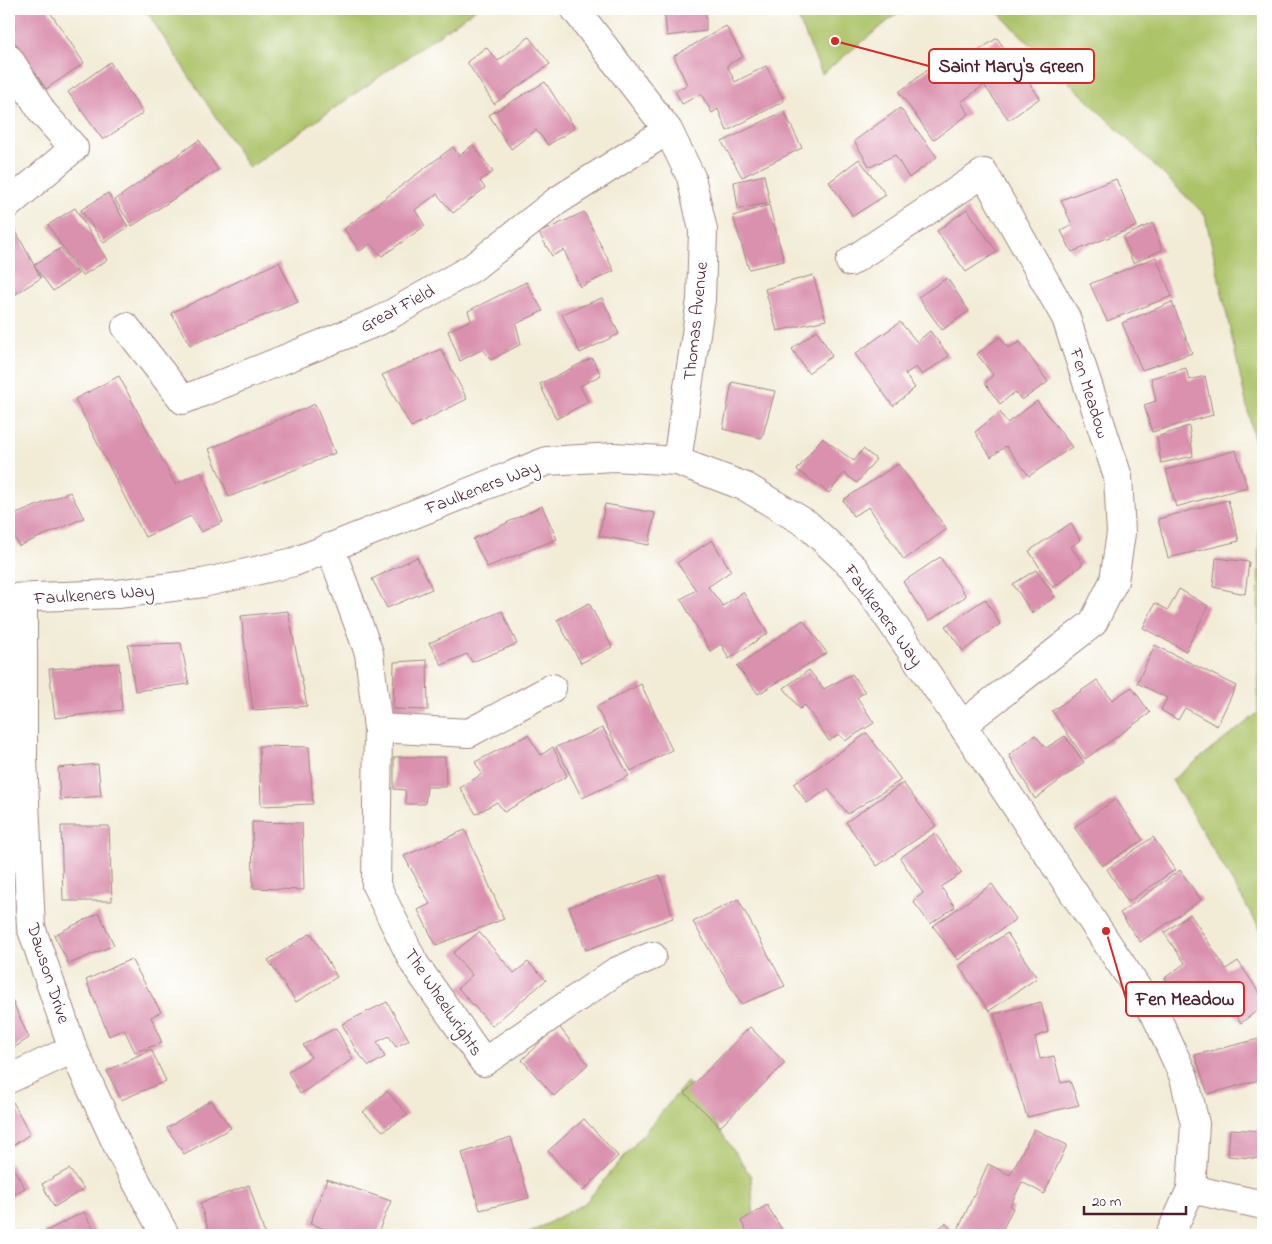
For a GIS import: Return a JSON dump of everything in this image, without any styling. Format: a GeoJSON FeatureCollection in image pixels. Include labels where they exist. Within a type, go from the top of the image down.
{"type":"FeatureCollection","features":[{"type":"Feature","properties":{"kind":"street","name":"Thomas Avenue"},"geometry":{"type":"LineString","coordinates":[[575,9],[668,130],[690,177],[703,230],[701,300],[677,461]]}},
{"type":"Feature","properties":{"kind":"street"},"geometry":{"type":"LineString","coordinates":[[9,59],[43,113],[74,148],[9,204]]}},
{"type":"Feature","properties":{"kind":"street","name":"Great Field"},"geometry":{"type":"LineString","coordinates":[[126,327],[183,400],[379,321],[472,268],[557,201],[668,130]]}},
{"type":"Feature","properties":{"kind":"street","name":"Fen Meadow"},"geometry":{"type":"LineString","coordinates":[[850,262],[984,173],[1066,318],[1118,477],[1122,533],[1114,581],[1093,624],[962,724]]}},
{"type":"Feature","properties":{"kind":"street","name":"Faulkeners Way"},"geometry":{"type":"LineString","coordinates":[[16,598],[118,594],[203,583],[294,562],[547,461],[614,457],[677,461],[746,487],[807,524],[854,569],[962,724],[1157,1018],[1184,1077],[1195,1124],[1190,1188],[1170,1235]]}},
{"type":"Feature","properties":{"kind":"street","name":"The Wheelwrights"},"geometry":{"type":"LineString","coordinates":[[330,547],[369,653],[378,728],[376,885],[414,963],[484,1062],[615,972],[652,956]]}},
{"type":"Feature","properties":{"kind":"street","name":"Dawson Drive"},"geometry":{"type":"LineString","coordinates":[[16,598],[16,761],[31,928],[73,1049],[119,1149],[165,1235]]}},
{"type":"Feature","properties":{"kind":"street"},"geometry":{"type":"LineString","coordinates":[[378,728],[469,733],[552,688]]}},
{"type":"Feature","properties":{"kind":"street"},"geometry":{"type":"LineString","coordinates":[[9,1079],[73,1049]]}},
{"type":"Feature","properties":{"kind":"street"},"geometry":{"type":"LineString","coordinates":[[1190,1188],[1263,1205]]}},
{"type":"Feature","properties":{"kind":"green space"},"geometry":{"type":"Polygon","coordinates":[[[145,9],[476,9],[249,168],[145,9]]]}},
{"type":"Feature","properties":{"kind":"green space"},"geometry":{"type":"Polygon","coordinates":[[[794,9],[903,9],[822,74],[794,9]]]}},
{"type":"Feature","properties":{"kind":"green space"},"geometry":{"type":"Polygon","coordinates":[[[994,9],[1263,9],[1263,934],[1172,780],[1258,713],[1259,462],[1205,215],[994,9]]]}},
{"type":"Feature","properties":{"kind":"green space"},"geometry":{"type":"Polygon","coordinates":[[[687,1082],[751,1176],[755,1235],[526,1235],[585,1203],[687,1082]]]}},
{"type":"Feature","properties":{"kind":"building"},"geometry":{"type":"Polygon","coordinates":[[[9,9],[48,9],[84,63],[46,89],[9,34],[15,27],[9,18],[9,9]]]}},
{"type":"Feature","properties":{"kind":"building"},"geometry":{"type":"Polygon","coordinates":[[[664,9],[706,9],[706,31],[667,36],[664,9]]]}},
{"type":"Feature","properties":{"kind":"building"},"geometry":{"type":"Polygon","coordinates":[[[726,26],[743,57],[727,65],[735,82],[766,66],[784,101],[727,131],[718,109],[712,113],[701,94],[682,104],[675,91],[687,85],[674,56],[726,26]]]}},
{"type":"Feature","properties":{"kind":"building"},"geometry":{"type":"Polygon","coordinates":[[[529,37],[550,64],[494,104],[467,62],[486,47],[498,61],[529,37]]]}},
{"type":"Feature","properties":{"kind":"building"},"geometry":{"type":"Polygon","coordinates":[[[997,38],[1040,98],[1009,120],[984,85],[961,102],[969,114],[933,140],[899,92],[934,65],[943,75],[997,38]]]}},
{"type":"Feature","properties":{"kind":"building"},"geometry":{"type":"Polygon","coordinates":[[[110,62],[143,113],[103,140],[68,92],[110,62]]]}},
{"type":"Feature","properties":{"kind":"building"},"geometry":{"type":"Polygon","coordinates":[[[545,82],[575,128],[548,145],[536,130],[511,149],[489,115],[545,82]]]}},
{"type":"Feature","properties":{"kind":"building"},"geometry":{"type":"Polygon","coordinates":[[[900,108],[937,157],[909,178],[895,155],[870,167],[854,141],[900,108]]]}},
{"type":"Feature","properties":{"kind":"building"},"geometry":{"type":"Polygon","coordinates":[[[784,111],[802,148],[742,177],[722,142],[784,111]]]}},
{"type":"Feature","properties":{"kind":"building"},"geometry":{"type":"Polygon","coordinates":[[[199,140],[218,170],[132,226],[115,200],[199,140]]]}},
{"type":"Feature","properties":{"kind":"building"},"geometry":{"type":"Polygon","coordinates":[[[473,145],[493,172],[480,181],[485,188],[453,213],[437,194],[415,210],[425,226],[382,256],[370,244],[360,251],[344,229],[453,147],[459,156],[473,145]]]}},
{"type":"Feature","properties":{"kind":"building"},"geometry":{"type":"Polygon","coordinates":[[[859,159],[886,195],[853,216],[829,182],[859,159]]]}},
{"type":"Feature","properties":{"kind":"building"},"geometry":{"type":"Polygon","coordinates":[[[764,175],[770,203],[738,209],[734,182],[764,175]]]}},
{"type":"Feature","properties":{"kind":"building"},"geometry":{"type":"Polygon","coordinates":[[[1116,179],[1137,226],[1072,252],[1061,231],[1072,225],[1061,200],[1116,179]]]}},
{"type":"Feature","properties":{"kind":"building"},"geometry":{"type":"Polygon","coordinates":[[[108,193],[128,227],[104,243],[81,210],[108,193]]]}},
{"type":"Feature","properties":{"kind":"building"},"geometry":{"type":"Polygon","coordinates":[[[769,205],[784,261],[749,269],[733,216],[769,205]]]}},
{"type":"Feature","properties":{"kind":"building"},"geometry":{"type":"Polygon","coordinates":[[[75,208],[107,260],[82,276],[48,225],[75,208]]]}},
{"type":"Feature","properties":{"kind":"building"},"geometry":{"type":"Polygon","coordinates":[[[967,209],[997,252],[966,272],[937,231],[967,209]]]}},
{"type":"Feature","properties":{"kind":"building"},"geometry":{"type":"Polygon","coordinates":[[[584,212],[614,271],[580,287],[564,250],[552,256],[539,233],[584,212]]]}},
{"type":"Feature","properties":{"kind":"building"},"geometry":{"type":"Polygon","coordinates":[[[1153,223],[1162,250],[1133,263],[1123,237],[1153,223]]]}},
{"type":"Feature","properties":{"kind":"building"},"geometry":{"type":"Polygon","coordinates":[[[13,226],[41,278],[9,298],[9,229],[13,226]]]}},
{"type":"Feature","properties":{"kind":"building"},"geometry":{"type":"Polygon","coordinates":[[[61,248],[78,274],[53,291],[34,265],[61,248]]]}},
{"type":"Feature","properties":{"kind":"building"},"geometry":{"type":"Polygon","coordinates":[[[1156,257],[1172,296],[1107,321],[1090,284],[1156,257]]]}},
{"type":"Feature","properties":{"kind":"building"},"geometry":{"type":"Polygon","coordinates":[[[279,262],[298,302],[190,345],[171,313],[279,262]]]}},
{"type":"Feature","properties":{"kind":"building"},"geometry":{"type":"Polygon","coordinates":[[[813,275],[826,320],[777,331],[765,289],[813,275]]]}},
{"type":"Feature","properties":{"kind":"building"},"geometry":{"type":"Polygon","coordinates":[[[947,278],[969,311],[942,330],[918,297],[947,278]]]}},
{"type":"Feature","properties":{"kind":"building"},"geometry":{"type":"Polygon","coordinates":[[[526,282],[543,311],[516,324],[521,344],[491,360],[483,349],[460,361],[448,331],[471,320],[468,311],[526,282]]]}},
{"type":"Feature","properties":{"kind":"building"},"geometry":{"type":"Polygon","coordinates":[[[602,298],[619,334],[580,353],[562,314],[602,298]]]}},
{"type":"Feature","properties":{"kind":"building"},"geometry":{"type":"Polygon","coordinates":[[[1172,302],[1192,353],[1142,370],[1122,323],[1172,302]]]}},
{"type":"Feature","properties":{"kind":"building"},"geometry":{"type":"Polygon","coordinates":[[[900,322],[917,342],[930,331],[949,356],[922,375],[916,367],[905,374],[915,388],[893,406],[855,354],[900,322]]]}},
{"type":"Feature","properties":{"kind":"building"},"geometry":{"type":"Polygon","coordinates":[[[817,330],[832,356],[808,373],[792,349],[817,330]]]}},
{"type":"Feature","properties":{"kind":"building"},"geometry":{"type":"Polygon","coordinates":[[[1000,337],[1008,348],[1020,342],[1048,382],[1022,400],[1015,392],[1000,404],[985,383],[993,375],[977,354],[1000,337]]]}},
{"type":"Feature","properties":{"kind":"building"},"geometry":{"type":"Polygon","coordinates":[[[441,349],[467,399],[411,427],[382,375],[441,349]]]}},
{"type":"Feature","properties":{"kind":"building"},"geometry":{"type":"Polygon","coordinates":[[[592,358],[601,375],[580,386],[588,402],[556,419],[540,384],[592,358]]]}},
{"type":"Feature","properties":{"kind":"building"},"geometry":{"type":"Polygon","coordinates":[[[1186,368],[1189,380],[1205,376],[1213,415],[1152,432],[1144,405],[1156,401],[1151,378],[1186,368]]]}},
{"type":"Feature","properties":{"kind":"building"},"geometry":{"type":"Polygon","coordinates":[[[119,376],[175,484],[201,472],[223,522],[201,532],[191,516],[145,537],[75,399],[119,376]]]}},
{"type":"Feature","properties":{"kind":"building"},"geometry":{"type":"Polygon","coordinates":[[[732,382],[775,391],[762,438],[723,429],[732,382]]]}},
{"type":"Feature","properties":{"kind":"building"},"geometry":{"type":"Polygon","coordinates":[[[1037,401],[1072,447],[1029,476],[1006,446],[991,457],[975,432],[1000,412],[1007,423],[1037,401]]]}},
{"type":"Feature","properties":{"kind":"building"},"geometry":{"type":"Polygon","coordinates":[[[315,404],[335,453],[229,497],[209,449],[315,404]]]}},
{"type":"Feature","properties":{"kind":"building"},"geometry":{"type":"Polygon","coordinates":[[[1189,426],[1193,456],[1161,463],[1157,437],[1189,426]]]}},
{"type":"Feature","properties":{"kind":"building"},"geometry":{"type":"Polygon","coordinates":[[[822,438],[854,461],[863,449],[876,459],[857,483],[844,473],[829,493],[797,470],[822,438]]]}},
{"type":"Feature","properties":{"kind":"building"},"geometry":{"type":"Polygon","coordinates":[[[1236,450],[1247,487],[1176,507],[1166,470],[1236,450]]]}},
{"type":"Feature","properties":{"kind":"building"},"geometry":{"type":"Polygon","coordinates":[[[898,464],[947,529],[904,560],[869,507],[853,516],[843,500],[898,464]]]}},
{"type":"Feature","properties":{"kind":"building"},"geometry":{"type":"Polygon","coordinates":[[[70,492],[84,518],[19,546],[9,527],[9,517],[70,492]]]}},
{"type":"Feature","properties":{"kind":"building"},"geometry":{"type":"Polygon","coordinates":[[[1228,500],[1239,541],[1168,558],[1158,519],[1228,500]]]}},
{"type":"Feature","properties":{"kind":"building"},"geometry":{"type":"Polygon","coordinates":[[[605,504],[655,513],[649,545],[599,536],[605,504]]]}},
{"type":"Feature","properties":{"kind":"building"},"geometry":{"type":"Polygon","coordinates":[[[542,506],[557,539],[487,567],[473,539],[542,506]]]}},
{"type":"Feature","properties":{"kind":"building"},"geometry":{"type":"Polygon","coordinates":[[[1071,523],[1080,540],[1071,547],[1083,564],[1053,588],[1029,551],[1071,523]]]}},
{"type":"Feature","properties":{"kind":"building"},"geometry":{"type":"Polygon","coordinates":[[[712,540],[731,571],[708,587],[723,606],[743,592],[768,633],[729,659],[721,644],[710,651],[681,599],[696,590],[677,563],[712,540]]]}},
{"type":"Feature","properties":{"kind":"building"},"geometry":{"type":"Polygon","coordinates":[[[417,557],[432,589],[387,608],[372,579],[417,557]]]}},
{"type":"Feature","properties":{"kind":"building"},"geometry":{"type":"Polygon","coordinates":[[[940,557],[966,596],[929,621],[903,582],[940,557]]]}},
{"type":"Feature","properties":{"kind":"building"},"geometry":{"type":"Polygon","coordinates":[[[1216,558],[1249,562],[1245,594],[1213,587],[1216,558]]]}},
{"type":"Feature","properties":{"kind":"building"},"geometry":{"type":"Polygon","coordinates":[[[1036,570],[1055,597],[1032,613],[1013,584],[1036,570]]]}},
{"type":"Feature","properties":{"kind":"building"},"geometry":{"type":"Polygon","coordinates":[[[1179,589],[1208,606],[1186,651],[1143,628],[1155,603],[1168,610],[1179,589]]]}},
{"type":"Feature","properties":{"kind":"building"},"geometry":{"type":"Polygon","coordinates":[[[985,599],[1000,624],[963,651],[945,626],[985,599]]]}},
{"type":"Feature","properties":{"kind":"building"},"geometry":{"type":"Polygon","coordinates":[[[589,603],[612,647],[581,663],[557,620],[589,603]]]}},
{"type":"Feature","properties":{"kind":"building"},"geometry":{"type":"Polygon","coordinates":[[[288,611],[307,706],[253,710],[241,616],[288,611]]]}},
{"type":"Feature","properties":{"kind":"building"},"geometry":{"type":"Polygon","coordinates":[[[502,611],[517,644],[472,662],[467,654],[442,665],[429,643],[502,611]]]}},
{"type":"Feature","properties":{"kind":"building"},"geometry":{"type":"Polygon","coordinates":[[[803,620],[827,653],[758,694],[737,666],[803,620]]]}},
{"type":"Feature","properties":{"kind":"building"},"geometry":{"type":"Polygon","coordinates":[[[181,643],[189,684],[135,691],[128,645],[181,643]]]}},
{"type":"Feature","properties":{"kind":"building"},"geometry":{"type":"Polygon","coordinates":[[[1155,645],[1236,686],[1217,726],[1185,708],[1178,720],[1161,710],[1167,698],[1137,683],[1155,645]]]}},
{"type":"Feature","properties":{"kind":"building"},"geometry":{"type":"Polygon","coordinates":[[[427,660],[428,710],[393,709],[394,662],[427,660]]]}},
{"type":"Feature","properties":{"kind":"building"},"geometry":{"type":"Polygon","coordinates":[[[119,663],[122,710],[55,718],[49,669],[119,663]]]}},
{"type":"Feature","properties":{"kind":"building"},"geometry":{"type":"Polygon","coordinates":[[[809,670],[824,689],[852,674],[865,692],[857,697],[874,723],[845,741],[839,734],[829,741],[805,705],[800,709],[784,688],[809,670]]]}},
{"type":"Feature","properties":{"kind":"building"},"geometry":{"type":"Polygon","coordinates":[[[1097,680],[1112,700],[1132,687],[1150,713],[1085,759],[1052,711],[1097,680]]]}},
{"type":"Feature","properties":{"kind":"building"},"geometry":{"type":"Polygon","coordinates":[[[641,684],[672,750],[631,771],[596,707],[641,684]]]}},
{"type":"Feature","properties":{"kind":"building"},"geometry":{"type":"Polygon","coordinates":[[[603,728],[629,776],[582,798],[556,747],[603,728]]]}},
{"type":"Feature","properties":{"kind":"building"},"geometry":{"type":"Polygon","coordinates":[[[867,733],[901,780],[848,814],[828,789],[807,803],[794,784],[867,733]]]}},
{"type":"Feature","properties":{"kind":"building"},"geometry":{"type":"Polygon","coordinates":[[[528,735],[541,755],[553,747],[567,776],[504,812],[497,802],[476,814],[460,788],[482,774],[475,762],[528,735]]]}},
{"type":"Feature","properties":{"kind":"building"},"geometry":{"type":"Polygon","coordinates":[[[1035,735],[1046,748],[1065,736],[1084,762],[1035,799],[1009,755],[1035,735]]]}},
{"type":"Feature","properties":{"kind":"building"},"geometry":{"type":"Polygon","coordinates":[[[259,746],[309,747],[313,804],[261,806],[259,746]]]}},
{"type":"Feature","properties":{"kind":"building"},"geometry":{"type":"Polygon","coordinates":[[[394,757],[445,757],[446,787],[427,787],[425,804],[406,804],[405,790],[394,789],[394,757]]]}},
{"type":"Feature","properties":{"kind":"building"},"geometry":{"type":"Polygon","coordinates":[[[98,764],[101,796],[60,800],[58,768],[98,764]]]}},
{"type":"Feature","properties":{"kind":"building"},"geometry":{"type":"Polygon","coordinates":[[[903,783],[936,826],[877,866],[846,822],[903,783]]]}},
{"type":"Feature","properties":{"kind":"building"},"geometry":{"type":"Polygon","coordinates":[[[1116,799],[1143,840],[1102,866],[1074,827],[1116,799]]]}},
{"type":"Feature","properties":{"kind":"building"},"geometry":{"type":"Polygon","coordinates":[[[252,822],[302,823],[304,890],[253,888],[252,822]]]}},
{"type":"Feature","properties":{"kind":"building"},"geometry":{"type":"Polygon","coordinates":[[[61,826],[109,826],[112,901],[63,901],[61,826]]]}},
{"type":"Feature","properties":{"kind":"building"},"geometry":{"type":"Polygon","coordinates":[[[465,830],[504,919],[436,945],[418,910],[430,904],[404,856],[465,830]]]}},
{"type":"Feature","properties":{"kind":"building"},"geometry":{"type":"Polygon","coordinates":[[[935,833],[962,873],[941,887],[955,907],[930,924],[913,901],[923,893],[900,858],[935,833]]]}},
{"type":"Feature","properties":{"kind":"building"},"geometry":{"type":"Polygon","coordinates":[[[1153,837],[1175,870],[1128,902],[1107,869],[1153,837]]]}},
{"type":"Feature","properties":{"kind":"building"},"geometry":{"type":"Polygon","coordinates":[[[1180,870],[1201,900],[1140,942],[1120,913],[1180,870]]]}},
{"type":"Feature","properties":{"kind":"building"},"geometry":{"type":"Polygon","coordinates":[[[660,875],[673,918],[586,950],[569,907],[660,875]]]}},
{"type":"Feature","properties":{"kind":"building"},"geometry":{"type":"Polygon","coordinates":[[[992,884],[1016,919],[958,960],[933,926],[992,884]]]}},
{"type":"Feature","properties":{"kind":"building"},"geometry":{"type":"Polygon","coordinates":[[[738,899],[785,986],[741,1004],[693,922],[738,899]]]}},
{"type":"Feature","properties":{"kind":"building"},"geometry":{"type":"Polygon","coordinates":[[[99,913],[114,945],[69,964],[54,935],[99,913]]]}},
{"type":"Feature","properties":{"kind":"building"},"geometry":{"type":"Polygon","coordinates":[[[1190,914],[1226,969],[1238,961],[1263,998],[1263,1006],[1241,1023],[1223,999],[1197,1016],[1165,978],[1185,963],[1164,933],[1190,914]]]}},
{"type":"Feature","properties":{"kind":"building"},"geometry":{"type":"Polygon","coordinates":[[[479,932],[514,973],[528,962],[546,980],[492,1026],[458,988],[472,975],[453,953],[479,932]]]}},
{"type":"Feature","properties":{"kind":"building"},"geometry":{"type":"Polygon","coordinates":[[[311,933],[337,977],[296,1002],[268,960],[311,933]]]}},
{"type":"Feature","properties":{"kind":"building"},"geometry":{"type":"Polygon","coordinates":[[[1007,933],[1037,978],[989,1011],[959,966],[1007,933]]]}},
{"type":"Feature","properties":{"kind":"building"},"geometry":{"type":"Polygon","coordinates":[[[131,959],[161,1012],[151,1017],[162,1043],[135,1052],[124,1029],[109,1036],[86,980],[131,959]]]}},
{"type":"Feature","properties":{"kind":"building"},"geometry":{"type":"Polygon","coordinates":[[[9,997],[29,1038],[9,1051],[9,997]]]}},
{"type":"Feature","properties":{"kind":"building"},"geometry":{"type":"Polygon","coordinates":[[[387,1002],[409,1040],[396,1047],[389,1036],[377,1042],[385,1057],[369,1066],[357,1052],[342,1024],[387,1002]]]}},
{"type":"Feature","properties":{"kind":"building"},"geometry":{"type":"Polygon","coordinates":[[[1041,1002],[1048,1032],[1035,1037],[1040,1059],[1054,1056],[1061,1083],[1070,1081],[1079,1105],[1027,1117],[994,1014],[1041,1002]]]}},
{"type":"Feature","properties":{"kind":"building"},"geometry":{"type":"Polygon","coordinates":[[[558,1025],[588,1064],[554,1096],[522,1060],[558,1025]]]}},
{"type":"Feature","properties":{"kind":"building"},"geometry":{"type":"Polygon","coordinates":[[[750,1027],[785,1063],[720,1127],[685,1093],[750,1027]]]}},
{"type":"Feature","properties":{"kind":"building"},"geometry":{"type":"Polygon","coordinates":[[[336,1028],[353,1059],[300,1094],[288,1072],[311,1057],[303,1045],[336,1028]]]}},
{"type":"Feature","properties":{"kind":"building"},"geometry":{"type":"Polygon","coordinates":[[[1263,1038],[1263,1079],[1208,1094],[1195,1055],[1263,1038]]]}},
{"type":"Feature","properties":{"kind":"building"},"geometry":{"type":"Polygon","coordinates":[[[151,1049],[166,1081],[121,1100],[107,1071],[151,1049]]]}},
{"type":"Feature","properties":{"kind":"building"},"geometry":{"type":"Polygon","coordinates":[[[387,1091],[408,1115],[383,1131],[363,1112],[387,1091]]]}},
{"type":"Feature","properties":{"kind":"building"},"geometry":{"type":"Polygon","coordinates":[[[211,1100],[231,1128],[184,1154],[167,1128],[211,1100]]]}},
{"type":"Feature","properties":{"kind":"building"},"geometry":{"type":"Polygon","coordinates":[[[13,1102],[30,1134],[9,1148],[9,1105],[13,1102]]]}},
{"type":"Feature","properties":{"kind":"building"},"geometry":{"type":"Polygon","coordinates":[[[584,1119],[618,1156],[583,1191],[548,1151],[584,1119]]]}},
{"type":"Feature","properties":{"kind":"building"},"geometry":{"type":"Polygon","coordinates":[[[1034,1129],[1067,1145],[1044,1194],[1022,1182],[1010,1206],[1013,1208],[1000,1235],[956,1234],[988,1164],[1010,1175],[1034,1129]]]}},
{"type":"Feature","properties":{"kind":"building"},"geometry":{"type":"Polygon","coordinates":[[[1230,1129],[1263,1131],[1263,1159],[1228,1156],[1230,1129]]]}},
{"type":"Feature","properties":{"kind":"building"},"geometry":{"type":"Polygon","coordinates":[[[511,1137],[529,1198],[480,1210],[462,1153],[511,1137]]]}},
{"type":"Feature","properties":{"kind":"building"},"geometry":{"type":"Polygon","coordinates":[[[9,1162],[25,1188],[9,1198],[9,1162]]]}},
{"type":"Feature","properties":{"kind":"building"},"geometry":{"type":"Polygon","coordinates":[[[69,1169],[84,1189],[54,1207],[42,1184],[69,1169]]]}},
{"type":"Feature","properties":{"kind":"building"},"geometry":{"type":"Polygon","coordinates":[[[327,1179],[391,1201],[377,1235],[343,1235],[310,1224],[327,1179]]]}},
{"type":"Feature","properties":{"kind":"building"},"geometry":{"type":"Polygon","coordinates":[[[249,1185],[265,1235],[210,1235],[200,1203],[249,1185]]]}},
{"type":"Feature","properties":{"kind":"building"},"geometry":{"type":"Polygon","coordinates":[[[767,1205],[785,1235],[749,1235],[741,1221],[767,1205]]]}},
{"type":"Feature","properties":{"kind":"building"},"geometry":{"type":"Polygon","coordinates":[[[84,1212],[97,1235],[46,1235],[44,1232],[84,1212]]]}},
{"type":"Feature","properties":{"kind":"building"},"geometry":{"type":"Polygon","coordinates":[[[946,1223],[955,1235],[929,1235],[946,1223]]]}},
{"type":"Feature","properties":{"kind":"place","name":"Saint Mary's Green"},"geometry":{"type":"Point","coordinates":[835,41]}},
{"type":"Feature","properties":{"kind":"place","name":"Fen Meadow"},"geometry":{"type":"Point","coordinates":[1106,931]}}]}
